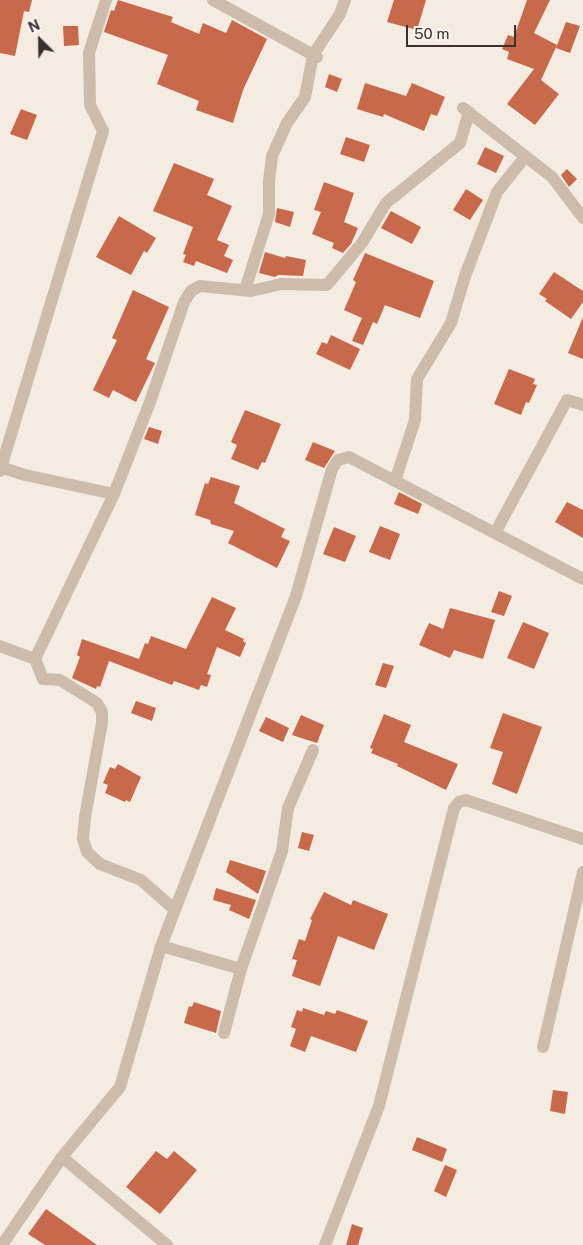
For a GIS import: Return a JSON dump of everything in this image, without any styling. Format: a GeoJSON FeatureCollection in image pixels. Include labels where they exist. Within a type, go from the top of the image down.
{"type":"FeatureCollection","features":[{"type":"Feature","properties":{"kind":"street"},"geometry":{"type":"LineString","coordinates":[[106,0],[90,53],[90,105],[102,131],[0,468],[114,494]]}},
{"type":"Feature","properties":{"kind":"street"},"geometry":{"type":"LineString","coordinates":[[213,0],[315,56]]}},
{"type":"Feature","properties":{"kind":"street"},"geometry":{"type":"LineString","coordinates":[[245,290],[269,214],[269,181],[272,156],[287,123],[305,97],[315,56],[340,14],[345,0]]}},
{"type":"Feature","properties":{"kind":"street"},"geometry":{"type":"LineString","coordinates":[[174,909],[141,880],[100,864],[87,852],[83,839],[85,816],[102,712],[97,703],[60,680],[43,679],[35,659],[114,494],[187,297],[200,286],[245,290],[281,284],[327,285],[362,244],[386,203],[460,143],[466,110],[552,178],[583,218]]}},
{"type":"Feature","properties":{"kind":"street"},"geometry":{"type":"LineString","coordinates":[[395,482],[415,420],[418,379],[451,323],[465,276],[497,192],[525,157]]}},
{"type":"Feature","properties":{"kind":"street"},"geometry":{"type":"LineString","coordinates":[[495,533],[567,400],[583,405]]}},
{"type":"Feature","properties":{"kind":"street"},"geometry":{"type":"LineString","coordinates":[[2,1245],[62,1157],[120,1087],[161,946],[296,596],[332,469],[338,460],[349,458],[583,579]]}},
{"type":"Feature","properties":{"kind":"street"},"geometry":{"type":"LineString","coordinates":[[0,646],[35,659]]}},
{"type":"Feature","properties":{"kind":"street"},"geometry":{"type":"LineString","coordinates":[[224,1034],[241,969],[282,851],[288,808],[313,750]]}},
{"type":"Feature","properties":{"kind":"street"},"geometry":{"type":"LineString","coordinates":[[325,1245],[379,1106],[454,808],[459,802],[466,800],[583,840]]}},
{"type":"Feature","properties":{"kind":"street"},"geometry":{"type":"LineString","coordinates":[[543,1047],[583,872]]}},
{"type":"Feature","properties":{"kind":"street"},"geometry":{"type":"LineString","coordinates":[[161,946],[241,969]]}},
{"type":"Feature","properties":{"kind":"street"},"geometry":{"type":"LineString","coordinates":[[62,1157],[167,1245]]}},
{"type":"Feature","properties":{"kind":"building"},"geometry":{"type":"Polygon","coordinates":[[[0,0],[32,0],[29,12],[24,11],[15,56],[0,53],[0,0]]]}},
{"type":"Feature","properties":{"kind":"building"},"geometry":{"type":"Polygon","coordinates":[[[118,0],[173,17],[171,22],[199,34],[203,23],[226,33],[232,20],[267,39],[243,90],[233,123],[196,110],[199,101],[157,84],[168,55],[104,32],[111,10],[114,11],[118,0]]]}},
{"type":"Feature","properties":{"kind":"building"},"geometry":{"type":"Polygon","coordinates":[[[394,0],[426,0],[417,30],[387,22],[394,0]]]}},
{"type":"Feature","properties":{"kind":"building"},"geometry":{"type":"Polygon","coordinates":[[[527,0],[550,0],[534,33],[557,45],[541,80],[559,94],[535,125],[507,104],[534,69],[507,59],[509,52],[502,49],[508,35],[514,37],[527,0]]]}},
{"type":"Feature","properties":{"kind":"building"},"geometry":{"type":"Polygon","coordinates":[[[566,22],[580,26],[570,53],[556,48],[566,22]]]}},
{"type":"Feature","properties":{"kind":"building"},"geometry":{"type":"Polygon","coordinates":[[[63,26],[78,26],[79,45],[64,46],[63,26]]]}},
{"type":"Feature","properties":{"kind":"building"},"geometry":{"type":"Polygon","coordinates":[[[329,74],[342,79],[337,92],[325,87],[329,74]]]}},
{"type":"Feature","properties":{"kind":"building"},"geometry":{"type":"Polygon","coordinates":[[[365,83],[406,96],[412,83],[445,97],[437,116],[431,114],[424,131],[384,114],[383,117],[357,109],[365,83]]]}},
{"type":"Feature","properties":{"kind":"building"},"geometry":{"type":"Polygon","coordinates":[[[21,109],[37,115],[27,140],[10,134],[21,109]]]}},
{"type":"Feature","properties":{"kind":"building"},"geometry":{"type":"Polygon","coordinates":[[[346,137],[370,145],[364,162],[340,154],[346,137]]]}},
{"type":"Feature","properties":{"kind":"building"},"geometry":{"type":"Polygon","coordinates":[[[485,147],[504,156],[496,173],[477,164],[485,147]]]}},
{"type":"Feature","properties":{"kind":"building"},"geometry":{"type":"Polygon","coordinates":[[[174,163],[214,179],[207,195],[232,206],[217,240],[229,245],[224,256],[233,260],[227,273],[196,261],[194,266],[183,262],[186,255],[183,254],[193,227],[153,211],[174,163]]]}},
{"type":"Feature","properties":{"kind":"building"},"geometry":{"type":"Polygon","coordinates":[[[567,169],[577,179],[569,187],[561,175],[567,169]]]}},
{"type":"Feature","properties":{"kind":"building"},"geometry":{"type":"Polygon","coordinates":[[[324,182],[354,193],[344,222],[358,228],[351,244],[343,253],[332,248],[334,243],[312,234],[321,212],[314,210],[324,182]]]}},
{"type":"Feature","properties":{"kind":"building"},"geometry":{"type":"Polygon","coordinates":[[[466,189],[483,200],[470,220],[453,210],[466,189]]]}},
{"type":"Feature","properties":{"kind":"building"},"geometry":{"type":"Polygon","coordinates":[[[277,208],[294,212],[290,227],[275,222],[277,208]]]}},
{"type":"Feature","properties":{"kind":"building"},"geometry":{"type":"Polygon","coordinates":[[[391,211],[421,227],[412,244],[381,228],[391,211]]]}},
{"type":"Feature","properties":{"kind":"building"},"geometry":{"type":"Polygon","coordinates":[[[119,216],[156,238],[147,253],[144,251],[131,275],[96,257],[119,216]]]}},
{"type":"Feature","properties":{"kind":"building"},"geometry":{"type":"Polygon","coordinates":[[[265,252],[285,258],[286,256],[306,260],[303,276],[278,275],[275,277],[259,273],[265,252]]]}},
{"type":"Feature","properties":{"kind":"building"},"geometry":{"type":"Polygon","coordinates":[[[365,253],[434,281],[420,318],[385,305],[377,324],[373,322],[363,345],[352,341],[362,318],[344,310],[356,282],[353,280],[365,253]]]}},
{"type":"Feature","properties":{"kind":"building"},"geometry":{"type":"Polygon","coordinates":[[[554,272],[583,291],[583,302],[571,319],[545,301],[547,299],[539,294],[554,272]]]}},
{"type":"Feature","properties":{"kind":"building"},"geometry":{"type":"Polygon","coordinates":[[[133,290],[169,307],[146,359],[155,363],[136,402],[113,390],[109,398],[93,390],[117,340],[112,338],[133,290]]]}},
{"type":"Feature","properties":{"kind":"building"},"geometry":{"type":"Polygon","coordinates":[[[583,317],[583,359],[568,353],[583,317]]]}},
{"type":"Feature","properties":{"kind":"building"},"geometry":{"type":"Polygon","coordinates":[[[331,335],[360,349],[350,370],[316,354],[322,342],[327,344],[331,335]]]}},
{"type":"Feature","properties":{"kind":"building"},"geometry":{"type":"Polygon","coordinates":[[[509,369],[535,379],[533,384],[537,385],[529,403],[526,402],[521,415],[494,404],[509,369]]]}},
{"type":"Feature","properties":{"kind":"building"},"geometry":{"type":"Polygon","coordinates":[[[245,410],[281,424],[265,463],[262,462],[258,470],[231,459],[237,445],[231,442],[245,410]]]}},
{"type":"Feature","properties":{"kind":"building"},"geometry":{"type":"Polygon","coordinates":[[[149,427],[162,431],[158,444],[144,439],[149,427]]]}},
{"type":"Feature","properties":{"kind":"building"},"geometry":{"type":"Polygon","coordinates":[[[313,442],[335,451],[324,468],[305,460],[313,442]]]}},
{"type":"Feature","properties":{"kind":"building"},"geometry":{"type":"Polygon","coordinates":[[[211,477],[240,486],[234,503],[285,529],[281,537],[290,541],[277,568],[228,543],[234,531],[211,524],[210,520],[195,515],[205,483],[208,484],[211,477]]]}},
{"type":"Feature","properties":{"kind":"building"},"geometry":{"type":"Polygon","coordinates":[[[399,492],[422,504],[418,514],[394,504],[399,492]]]}},
{"type":"Feature","properties":{"kind":"building"},"geometry":{"type":"Polygon","coordinates":[[[567,502],[583,510],[583,538],[555,522],[567,502]]]}},
{"type":"Feature","properties":{"kind":"building"},"geometry":{"type":"Polygon","coordinates":[[[380,526],[400,534],[390,560],[369,552],[380,526]]]}},
{"type":"Feature","properties":{"kind":"building"},"geometry":{"type":"Polygon","coordinates":[[[334,527],[356,536],[345,562],[323,554],[334,527]]]}},
{"type":"Feature","properties":{"kind":"building"},"geometry":{"type":"Polygon","coordinates":[[[499,591],[512,596],[504,616],[491,612],[499,591]]]}},
{"type":"Feature","properties":{"kind":"building"},"geometry":{"type":"Polygon","coordinates":[[[212,597],[236,608],[225,630],[244,639],[243,641],[246,643],[240,657],[217,647],[207,674],[211,675],[207,687],[201,685],[199,690],[174,681],[172,685],[109,661],[100,687],[97,686],[96,689],[72,678],[80,657],[77,655],[82,639],[139,659],[145,643],[148,644],[151,636],[186,649],[212,597]]]}},
{"type":"Feature","properties":{"kind":"building"},"geometry":{"type":"Polygon","coordinates":[[[450,608],[495,620],[483,659],[454,650],[450,658],[419,645],[429,623],[443,629],[450,608]]]}},
{"type":"Feature","properties":{"kind":"building"},"geometry":{"type":"Polygon","coordinates":[[[523,622],[549,633],[534,669],[507,658],[523,622]]]}},
{"type":"Feature","properties":{"kind":"building"},"geometry":{"type":"Polygon","coordinates":[[[383,663],[394,666],[386,688],[375,685],[383,663]]]}},
{"type":"Feature","properties":{"kind":"building"},"geometry":{"type":"Polygon","coordinates":[[[136,701],[156,708],[152,721],[131,713],[136,701]]]}},
{"type":"Feature","properties":{"kind":"building"},"geometry":{"type":"Polygon","coordinates":[[[503,713],[542,727],[517,794],[492,784],[503,752],[490,748],[503,713]]]}},
{"type":"Feature","properties":{"kind":"building"},"geometry":{"type":"Polygon","coordinates":[[[384,714],[411,725],[404,742],[458,764],[446,790],[397,766],[398,764],[371,753],[373,749],[370,748],[384,714]]]}},
{"type":"Feature","properties":{"kind":"building"},"geometry":{"type":"Polygon","coordinates":[[[301,715],[324,725],[317,743],[292,735],[301,715]]]}},
{"type":"Feature","properties":{"kind":"building"},"geometry":{"type":"Polygon","coordinates":[[[266,717],[289,728],[283,742],[259,731],[266,717]]]}},
{"type":"Feature","properties":{"kind":"building"},"geometry":{"type":"Polygon","coordinates":[[[118,764],[141,777],[130,802],[126,800],[125,802],[105,793],[108,785],[103,783],[110,767],[115,769],[118,764]]]}},
{"type":"Feature","properties":{"kind":"building"},"geometry":{"type":"Polygon","coordinates":[[[302,832],[314,835],[309,851],[298,848],[302,832]]]}},
{"type":"Feature","properties":{"kind":"building"},"geometry":{"type":"Polygon","coordinates":[[[230,860],[266,871],[258,894],[226,872],[230,860]]]}},
{"type":"Feature","properties":{"kind":"building"},"geometry":{"type":"Polygon","coordinates":[[[216,888],[256,900],[249,919],[229,910],[231,905],[213,900],[216,888]]]}},
{"type":"Feature","properties":{"kind":"building"},"geometry":{"type":"Polygon","coordinates":[[[324,892],[351,905],[353,900],[388,914],[374,950],[338,936],[320,986],[292,976],[297,960],[292,959],[299,939],[305,941],[312,920],[310,919],[324,892]]]}},
{"type":"Feature","properties":{"kind":"building"},"geometry":{"type":"Polygon","coordinates":[[[194,1002],[221,1011],[216,1033],[184,1023],[189,1006],[192,1007],[194,1002]]]}},
{"type":"Feature","properties":{"kind":"building"},"geometry":{"type":"Polygon","coordinates":[[[303,1008],[324,1015],[326,1011],[335,1014],[337,1010],[368,1021],[356,1052],[311,1036],[305,1052],[290,1046],[296,1029],[291,1027],[297,1010],[302,1012],[303,1008]]]}},
{"type":"Feature","properties":{"kind":"building"},"geometry":{"type":"Polygon","coordinates":[[[553,1090],[568,1092],[565,1114],[550,1111],[553,1090]]]}},
{"type":"Feature","properties":{"kind":"building"},"geometry":{"type":"Polygon","coordinates":[[[417,1137],[447,1149],[442,1162],[412,1150],[417,1137]]]}},
{"type":"Feature","properties":{"kind":"building"},"geometry":{"type":"Polygon","coordinates":[[[156,1151],[167,1159],[174,1151],[197,1170],[160,1214],[126,1187],[156,1151]]]}},
{"type":"Feature","properties":{"kind":"building"},"geometry":{"type":"Polygon","coordinates":[[[445,1165],[457,1170],[446,1197],[434,1191],[445,1165]]]}},
{"type":"Feature","properties":{"kind":"building"},"geometry":{"type":"Polygon","coordinates":[[[46,1209],[97,1245],[45,1245],[28,1234],[46,1209]]]}},
{"type":"Feature","properties":{"kind":"building"},"geometry":{"type":"Polygon","coordinates":[[[352,1224],[363,1228],[358,1245],[346,1245],[352,1224]]]}}]}
